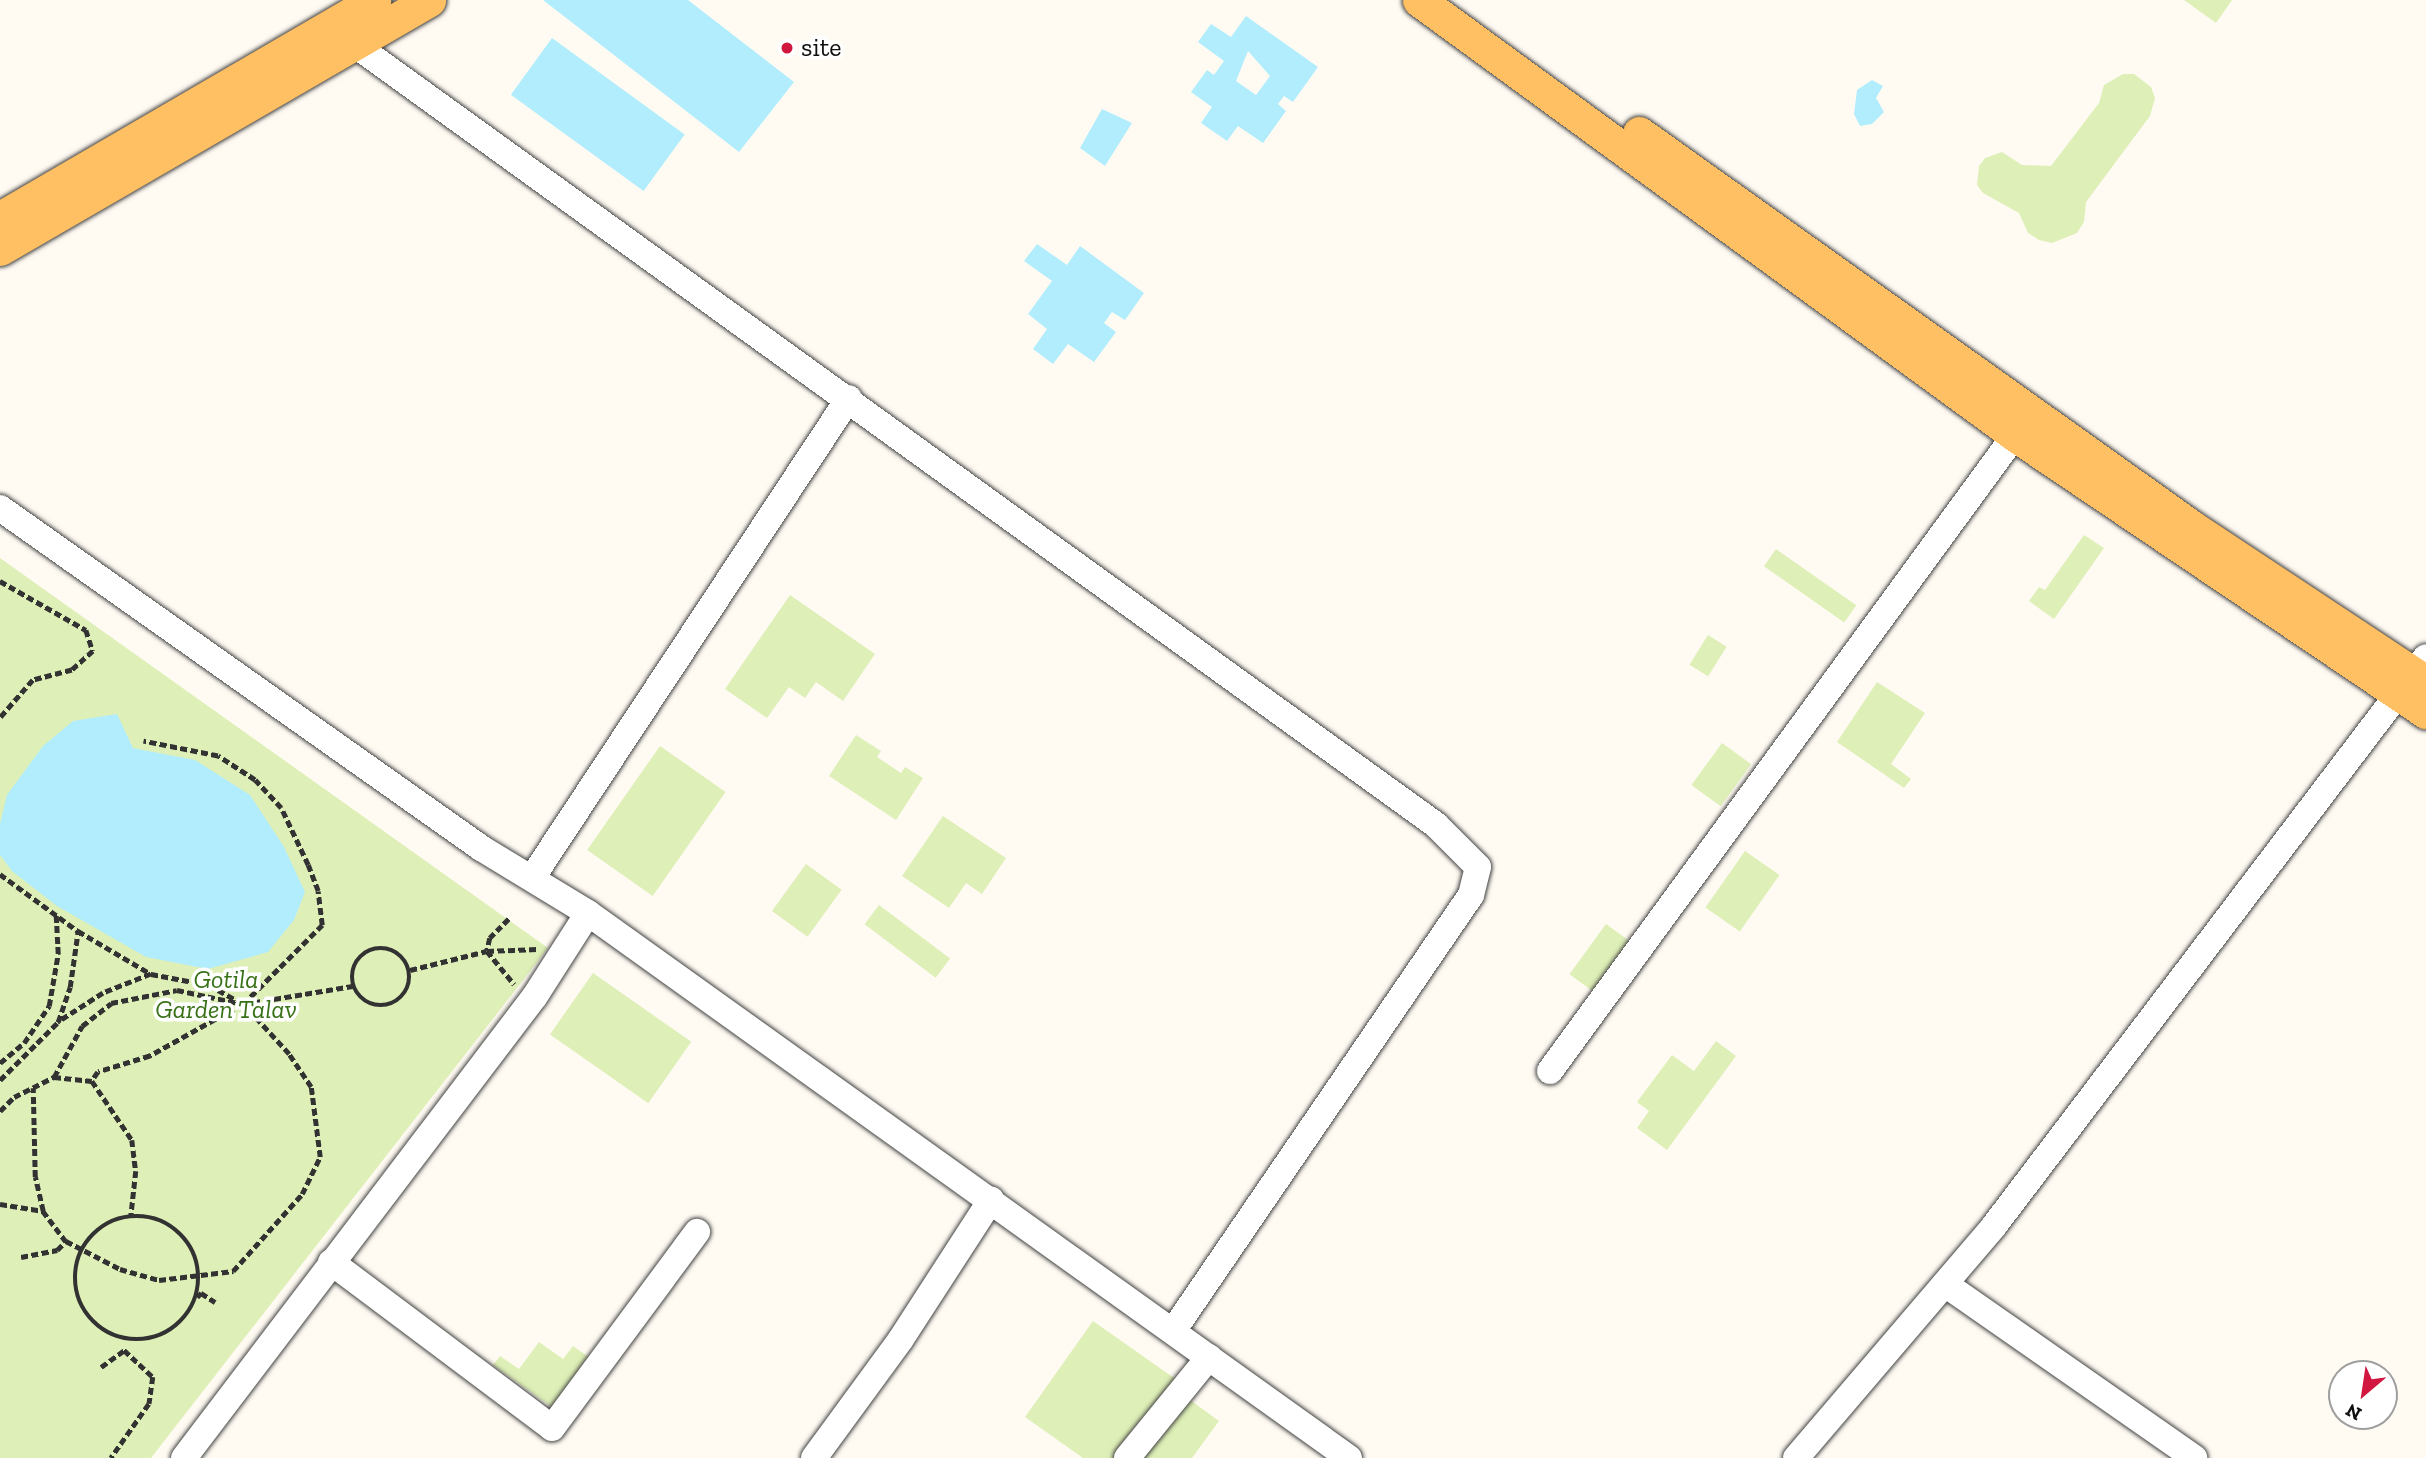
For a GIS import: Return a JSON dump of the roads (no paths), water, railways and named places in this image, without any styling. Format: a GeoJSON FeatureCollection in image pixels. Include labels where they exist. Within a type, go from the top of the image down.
{"type":"FeatureCollection","features":[{"type":"Feature","properties":{"kind":"main road"},"geometry":{"type":"LineString","coordinates":[[0,218],[374,0]]}},
{"type":"Feature","properties":{"kind":"main road"},"geometry":{"type":"LineString","coordinates":[[0,249],[429,0]]}},
{"type":"Feature","properties":{"kind":"main road"},"geometry":{"type":"LineString","coordinates":[[1419,0],[2015,435],[2415,676]]}},
{"type":"Feature","properties":{"kind":"main road"},"geometry":{"type":"LineString","coordinates":[[1456,0],[2192,527],[2415,676],[2426,712]]}},
{"type":"Feature","properties":{"kind":"street"},"geometry":{"type":"LineString","coordinates":[[354,44],[849,398],[1436,825],[1478,867],[1471,895],[1173,1331]]}},
{"type":"Feature","properties":{"kind":"street"},"geometry":{"type":"LineString","coordinates":[[532,878],[849,398]]}},
{"type":"Feature","properties":{"kind":"street"},"geometry":{"type":"LineString","coordinates":[[1550,1071],[2015,435]]}},
{"type":"Feature","properties":{"kind":"street"},"geometry":{"type":"LineString","coordinates":[[0,508],[481,848],[588,914],[1349,1458]]}},
{"type":"Feature","properties":{"kind":"street"},"geometry":{"type":"LineString","coordinates":[[1796,1458],[1945,1284],[2064,1137],[2415,676]]}},
{"type":"Feature","properties":{"kind":"street"},"geometry":{"type":"LineString","coordinates":[[184,1458],[535,996],[588,914]]}},
{"type":"Feature","properties":{"kind":"street"},"geometry":{"type":"LineString","coordinates":[[814,1458],[901,1339],[991,1200]]}},
{"type":"Feature","properties":{"kind":"street"},"geometry":{"type":"LineString","coordinates":[[331,1262],[552,1428],[697,1232]]}},
{"type":"Feature","properties":{"kind":"street"},"geometry":{"type":"LineString","coordinates":[[1945,1284],[2194,1458]]}},
{"type":"Feature","properties":{"kind":"street"},"geometry":{"type":"LineString","coordinates":[[1126,1458],[1209,1357]]}},
{"type":"Feature","properties":{"kind":"water"},"geometry":{"type":"Polygon","coordinates":[[[543,0],[688,0],[794,82],[739,152],[543,0]]]}},
{"type":"Feature","properties":{"kind":"water"},"geometry":{"type":"Polygon","coordinates":[[[1246,16],[1318,67],[1293,102],[1284,96],[1278,104],[1286,111],[1263,143],[1238,126],[1227,141],[1201,123],[1212,107],[1191,92],[1207,70],[1214,75],[1224,61],[1198,42],[1211,24],[1231,37],[1246,16]],[[1248,51],[1236,81],[1256,95],[1270,76],[1248,51]]]}},
{"type":"Feature","properties":{"kind":"water"},"geometry":{"type":"Polygon","coordinates":[[[552,38],[685,134],[644,191],[511,95],[552,38]]]}},
{"type":"Feature","properties":{"kind":"water"},"geometry":{"type":"Polygon","coordinates":[[[1872,80],[1883,86],[1876,98],[1884,112],[1872,124],[1860,126],[1854,114],[1857,90],[1872,80]]]}},
{"type":"Feature","properties":{"kind":"water"},"geometry":{"type":"Polygon","coordinates":[[[1102,109],[1132,123],[1105,166],[1080,148],[1102,109]]]}},
{"type":"Feature","properties":{"kind":"water"},"geometry":{"type":"Polygon","coordinates":[[[1037,244],[1067,265],[1080,246],[1144,293],[1125,320],[1112,312],[1104,323],[1116,332],[1094,362],[1068,344],[1053,364],[1033,349],[1047,329],[1028,314],[1052,281],[1024,261],[1037,244]]]}},
{"type":"Feature","properties":{"kind":"water"},"geometry":{"type":"Polygon","coordinates":[[[117,714],[133,748],[195,760],[250,795],[284,847],[305,892],[294,920],[268,952],[208,969],[146,957],[57,906],[12,871],[0,855],[0,824],[7,795],[43,746],[73,721],[117,714]]]}},
{"type":"Feature","properties":{"kind":"place","name":"site"},"geometry":{"type":"Point","coordinates":[787,48]}},
{"type":"Feature","properties":{"kind":"park label","name":"Gotila Garden Talav"},"geometry":{"type":"Point","coordinates":[226,995]}}]}
